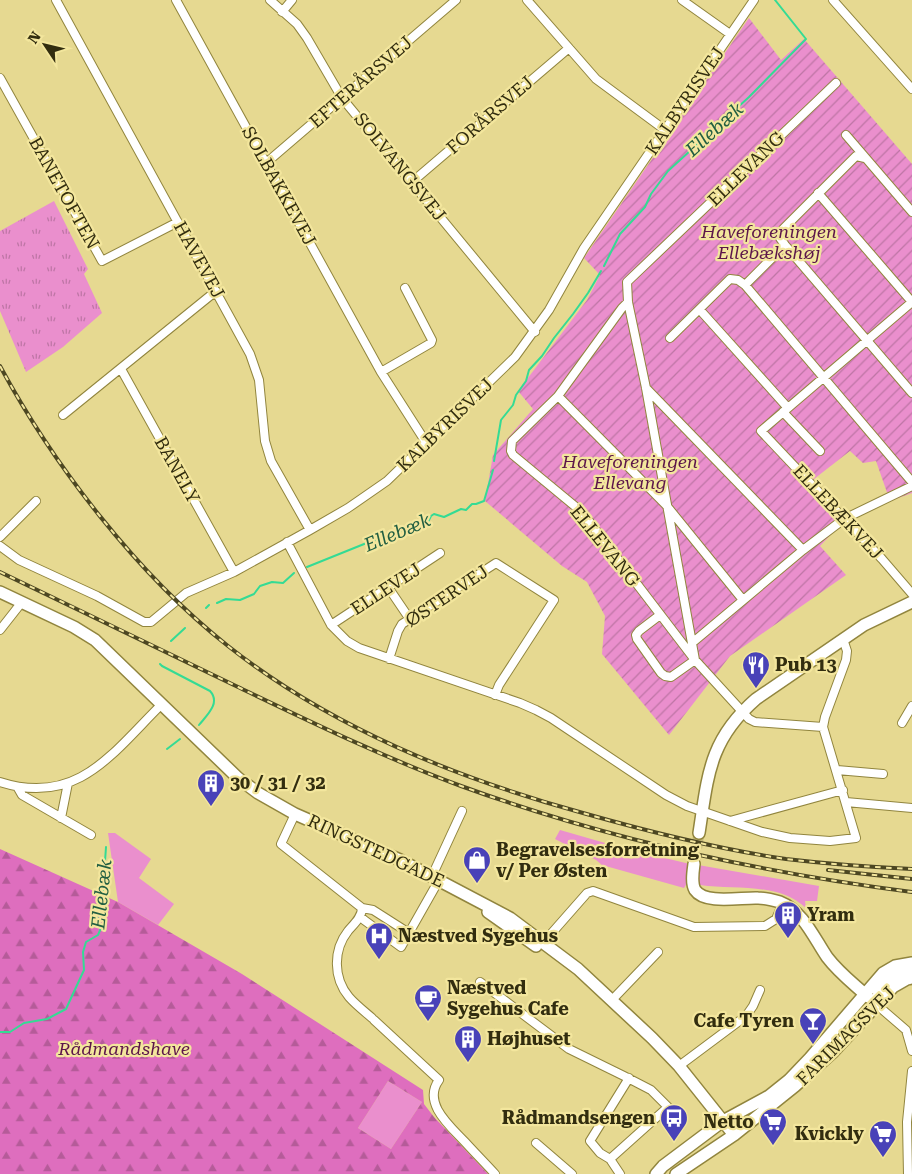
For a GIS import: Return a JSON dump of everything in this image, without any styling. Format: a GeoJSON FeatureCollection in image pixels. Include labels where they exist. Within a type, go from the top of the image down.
{"type":"FeatureCollection","features":[{"type":"Feature","properties":{"kind":"street","name":"HAVEVEJ"},"geometry":{"type":"LineString","coordinates":[[56,0],[250,354],[259,380],[265,441],[271,461],[310,530]]}},
{"type":"Feature","properties":{"kind":"street","name":"SOLBAKKEVEJ"},"geometry":{"type":"LineString","coordinates":[[176,0],[381,372],[427,444]]}},
{"type":"Feature","properties":{"kind":"street","name":"SOLVANGSVEJ"},"geometry":{"type":"LineString","coordinates":[[270,0],[297,24],[342,98],[535,332]]}},
{"type":"Feature","properties":{"kind":"street"},"geometry":{"type":"LineString","coordinates":[[282,12],[292,0]]}},
{"type":"Feature","properties":{"kind":"street","name":"EFTERÅRSVEJ"},"geometry":{"type":"LineString","coordinates":[[266,163],[456,0]]}},
{"type":"Feature","properties":{"kind":"street"},"geometry":{"type":"LineString","coordinates":[[527,0],[604,87],[665,130]]}},
{"type":"Feature","properties":{"kind":"street"},"geometry":{"type":"LineString","coordinates":[[682,0],[730,34]]}},
{"type":"Feature","properties":{"kind":"street","name":"KALBYRISVEJ"},"geometry":{"type":"LineString","coordinates":[[0,546],[19,560],[97,596],[144,622],[151,622],[186,593],[234,572],[310,530],[348,508],[387,481],[515,357],[535,332],[584,248],[754,0]]}},
{"type":"Feature","properties":{"kind":"street"},"geometry":{"type":"LineString","coordinates":[[833,0],[912,89]]}},
{"type":"Feature","properties":{"kind":"street","name":"FORÅRSVEJ"},"geometry":{"type":"LineString","coordinates":[[412,182],[569,48]]}},
{"type":"Feature","properties":{"kind":"street","name":"BANETOFTEN"},"geometry":{"type":"LineString","coordinates":[[0,78],[102,261],[178,222]]}},
{"type":"Feature","properties":{"kind":"street","name":"ELLEVANG"},"geometry":{"type":"LineString","coordinates":[[695,660],[646,388],[628,302],[627,282],[836,83]]}},
{"type":"Feature","properties":{"kind":"street"},"geometry":{"type":"LineString","coordinates":[[846,136],[912,212]]}},
{"type":"Feature","properties":{"kind":"street"},"geometry":{"type":"LineString","coordinates":[[865,158],[856,156],[783,229],[780,238],[912,393]]}},
{"type":"Feature","properties":{"kind":"street"},"geometry":{"type":"LineString","coordinates":[[786,410],[912,302],[818,194]]}},
{"type":"Feature","properties":{"kind":"street"},"geometry":{"type":"LineString","coordinates":[[745,285],[785,245]]}},
{"type":"Feature","properties":{"kind":"street"},"geometry":{"type":"LineString","coordinates":[[670,338],[730,279],[738,280],[745,285],[912,484],[844,519],[803,550],[692,643]]}},
{"type":"Feature","properties":{"kind":"street"},"geometry":{"type":"LineString","coordinates":[[381,372],[431,344],[432,340],[405,288]]}},
{"type":"Feature","properties":{"kind":"street"},"geometry":{"type":"LineString","coordinates":[[63,416],[216,291]]}},
{"type":"Feature","properties":{"kind":"street","name":"ELLEVANG"},"geometry":{"type":"LineString","coordinates":[[628,302],[558,396],[512,441],[511,450],[513,455],[582,512],[695,660],[741,712]]}},
{"type":"Feature","properties":{"kind":"street"},"geometry":{"type":"LineString","coordinates":[[700,310],[820,451]]}},
{"type":"Feature","properties":{"kind":"street","name":"BANELY"},"geometry":{"type":"LineString","coordinates":[[121,369],[234,572]]}},
{"type":"Feature","properties":{"kind":"street"},"geometry":{"type":"LineString","coordinates":[[646,388],[803,550]]}},
{"type":"Feature","properties":{"kind":"street","name":"ELLEVANG"},"geometry":{"type":"LineString","coordinates":[[558,396],[666,505],[743,600]]}},
{"type":"Feature","properties":{"kind":"street","name":"ELLEBÆKVEJ"},"geometry":{"type":"LineString","coordinates":[[786,410],[761,431],[882,559],[912,594]]}},
{"type":"Feature","properties":{"kind":"street"},"geometry":{"type":"LineString","coordinates":[[0,537],[36,501]]}},
{"type":"Feature","properties":{"kind":"street"},"geometry":{"type":"LineString","coordinates":[[287,542],[331,625],[347,641],[389,659],[520,702],[551,718],[666,795],[702,812],[762,832],[790,838],[830,841],[856,838],[823,727],[846,660],[847,651],[843,639]]}},
{"type":"Feature","properties":{"kind":"street","name":"ELLEVEJ"},"geometry":{"type":"LineString","coordinates":[[331,625],[440,553]]}},
{"type":"Feature","properties":{"kind":"street","name":"ØSTERVEJ"},"geometry":{"type":"LineString","coordinates":[[389,659],[402,624],[496,563],[554,600],[498,685],[495,695]]}},
{"type":"Feature","properties":{"kind":"street"},"geometry":{"type":"LineString","coordinates":[[388,587],[409,618]]}},
{"type":"Feature","properties":{"kind":"street","name":"RINGSTEDGADE"},"geometry":{"type":"LineString","coordinates":[[0,592],[84,632],[95,640],[238,778],[266,798],[295,814],[392,856],[510,918],[578,969],[652,1038],[679,1066],[734,1135]]}},
{"type":"Feature","properties":{"kind":"street"},"geometry":{"type":"LineString","coordinates":[[0,630],[22,602]]}},
{"type":"Feature","properties":{"kind":"street"},"geometry":{"type":"LineString","coordinates":[[699,833],[714,756],[719,743],[741,712],[756,699],[864,625],[912,602]]}},
{"type":"Feature","properties":{"kind":"street"},"geometry":{"type":"LineString","coordinates":[[660,615],[636,635],[660,673],[671,677],[695,660]]}},
{"type":"Feature","properties":{"kind":"street"},"geometry":{"type":"LineString","coordinates":[[0,782],[18,788],[51,788],[85,776],[101,765],[162,704]]}},
{"type":"Feature","properties":{"kind":"street"},"geometry":{"type":"LineString","coordinates":[[902,723],[912,706]]}},
{"type":"Feature","properties":{"kind":"street"},"geometry":{"type":"LineString","coordinates":[[741,712],[755,722],[823,727]]}},
{"type":"Feature","properties":{"kind":"street"},"geometry":{"type":"LineString","coordinates":[[836,770],[883,774]]}},
{"type":"Feature","properties":{"kind":"street"},"geometry":{"type":"LineString","coordinates":[[61,818],[68,783]]}},
{"type":"Feature","properties":{"kind":"street"},"geometry":{"type":"LineString","coordinates":[[18,788],[22,795],[91,835]]}},
{"type":"Feature","properties":{"kind":"street"},"geometry":{"type":"LineString","coordinates":[[730,821],[843,790]]}},
{"type":"Feature","properties":{"kind":"street"},"geometry":{"type":"LineString","coordinates":[[846,802],[912,808]]}},
{"type":"Feature","properties":{"kind":"street"},"geometry":{"type":"LineString","coordinates":[[295,814],[281,844],[361,912],[364,920],[401,946],[427,901],[462,811]]}},
{"type":"Feature","properties":{"kind":"street"},"geometry":{"type":"LineString","coordinates":[[694,864],[692,880],[695,890],[701,896],[710,899],[760,898],[783,903],[796,912],[841,974],[906,1030],[912,1051]]}},
{"type":"Feature","properties":{"kind":"street"},"geometry":{"type":"LineString","coordinates":[[543,943],[587,893],[593,891],[694,927],[765,926],[776,918],[783,903]]}},
{"type":"Feature","properties":{"kind":"street"},"geometry":{"type":"LineString","coordinates":[[465,894],[505,925],[594,984]]}},
{"type":"Feature","properties":{"kind":"street"},"geometry":{"type":"LineString","coordinates":[[409,933],[373,910],[361,912],[342,941],[337,959],[341,984],[345,991],[373,1019],[439,1080],[434,1086],[433,1096],[440,1114],[495,1174]]}},
{"type":"Feature","properties":{"kind":"street"},"geometry":{"type":"LineString","coordinates":[[612,1000],[658,952]]}},
{"type":"Feature","properties":{"kind":"street","name":"FARIMAGSVEJ"},"geometry":{"type":"LineString","coordinates":[[656,1174],[663,1166],[723,1121],[769,1096],[789,1080],[883,973],[895,966],[912,963]]}},
{"type":"Feature","properties":{"kind":"street"},"geometry":{"type":"LineString","coordinates":[[877,1005],[878,993],[887,982],[895,975],[912,970]]}},
{"type":"Feature","properties":{"kind":"street","name":"FARIMAGSVEJ"},"geometry":{"type":"LineString","coordinates":[[676,1174],[734,1135],[795,1086],[833,1052],[893,987],[906,979],[912,978]]}},
{"type":"Feature","properties":{"kind":"street"},"geometry":{"type":"LineString","coordinates":[[480,982],[569,1049],[651,1090],[668,1107],[610,1159]]}},
{"type":"Feature","properties":{"kind":"street"},"geometry":{"type":"LineString","coordinates":[[679,1066],[746,1016],[760,990]]}},
{"type":"Feature","properties":{"kind":"street"},"geometry":{"type":"LineString","coordinates":[[814,1068],[862,1012],[865,1002],[864,994]]}},
{"type":"Feature","properties":{"kind":"street"},"geometry":{"type":"LineString","coordinates":[[908,1174],[907,1122],[912,1071]]}},
{"type":"Feature","properties":{"kind":"street"},"geometry":{"type":"LineString","coordinates":[[620,1174],[610,1159],[600,1153],[590,1141],[629,1078]]}},
{"type":"Feature","properties":{"kind":"street"},"geometry":{"type":"LineString","coordinates":[[536,1143],[572,1174]]}},
{"type":"Feature","properties":{"kind":"green space"},"geometry":{"type":"Polygon","coordinates":[[[749,18],[781,60],[804,39],[912,164],[912,493],[890,501],[876,461],[863,463],[850,451],[805,486],[843,522],[820,546],[846,575],[730,656],[669,735],[602,654],[605,616],[587,582],[562,566],[485,501],[493,455],[533,409],[518,391],[587,300],[600,275],[584,258],[749,18]]]}},
{"type":"Feature","properties":{"kind":"green space"},"geometry":{"type":"Polygon","coordinates":[[[54,201],[88,269],[84,274],[102,313],[63,347],[26,372],[0,311],[0,231],[54,201]]]}},
{"type":"Feature","properties":{"kind":"green space"},"geometry":{"type":"Polygon","coordinates":[[[560,830],[619,847],[617,855],[632,859],[635,851],[690,864],[687,883],[684,888],[602,865],[555,839],[560,830]]]}},
{"type":"Feature","properties":{"kind":"green space"},"geometry":{"type":"Polygon","coordinates":[[[108,833],[115,833],[151,859],[139,878],[174,904],[158,925],[118,902],[108,833]]]}},
{"type":"Feature","properties":{"kind":"green space","name":"Rådmandshave"},"geometry":{"type":"Polygon","coordinates":[[[0,849],[118,902],[242,974],[423,1090],[424,1104],[434,1117],[488,1174],[0,1174],[0,849]],[[388,1081],[358,1128],[391,1149],[422,1102],[388,1081]]]}},
{"type":"Feature","properties":{"kind":"green space"},"geometry":{"type":"Polygon","coordinates":[[[698,865],[819,886],[817,901],[805,901],[806,908],[783,894],[770,891],[700,885],[698,865]]]}},
{"type":"Feature","properties":{"kind":"green space"},"geometry":{"type":"Polygon","coordinates":[[[388,1081],[422,1102],[391,1149],[358,1128],[388,1081]]]}},
{"type":"Feature","properties":{"kind":"waterway","name":"Ellebæk"},"geometry":{"type":"LineString","coordinates":[[604,266],[620,234],[645,207],[651,194],[668,171],[749,97],[806,39],[775,0]]}},
{"type":"Feature","properties":{"kind":"waterway","name":"Ellebæk"},"geometry":{"type":"LineString","coordinates":[[494,461],[501,420],[513,405],[516,395],[526,381],[529,370],[542,356],[573,314],[601,271]]}},
{"type":"Feature","properties":{"kind":"waterway","name":"Ellebæk"},"geometry":{"type":"LineString","coordinates":[[307,567],[379,538],[428,522],[434,514],[444,517],[461,509],[466,510],[472,504],[484,501],[493,470]]}},
{"type":"Feature","properties":{"kind":"waterway","name":"Ellebæk"},"geometry":{"type":"LineString","coordinates":[[217,603],[226,599],[240,600],[254,594],[260,586],[272,582],[283,583],[294,573]]}},
{"type":"Feature","properties":{"kind":"waterway","name":"Ellebæk"},"geometry":{"type":"LineString","coordinates":[[206,608],[209,605]]}},
{"type":"Feature","properties":{"kind":"waterway","name":"Ellebæk"},"geometry":{"type":"LineString","coordinates":[[171,641],[185,628]]}},
{"type":"Feature","properties":{"kind":"waterway","name":"Ellebæk"},"geometry":{"type":"LineString","coordinates":[[160,664],[210,691],[213,695],[212,709],[199,725]]}},
{"type":"Feature","properties":{"kind":"waterway","name":"Ellebæk"},"geometry":{"type":"LineString","coordinates":[[167,749],[180,739]]}},
{"type":"Feature","properties":{"kind":"waterway","name":"Ellebæk"},"geometry":{"type":"LineString","coordinates":[[0,1032],[10,1032],[24,1023],[47,1019],[66,1009],[84,970],[83,952],[86,942],[98,935],[101,928],[97,916],[102,904],[106,847]]}},
{"type":"Feature","properties":{"kind":"tunnel"},"geometry":{"type":"LineString","coordinates":[[694,864],[699,833]]}},
{"type":"Feature","properties":{"kind":"railway"},"geometry":{"type":"LineString","coordinates":[[0,366],[22,404],[72,480],[131,553],[195,618],[228,646],[309,702],[353,726],[442,766],[489,784],[583,813],[709,845],[786,859],[912,869]]}},
{"type":"Feature","properties":{"kind":"railway"},"geometry":{"type":"LineString","coordinates":[[0,572],[376,752],[461,786],[516,805],[627,838],[740,864],[912,892]]}},
{"type":"Feature","properties":{"kind":"railway"},"geometry":{"type":"LineString","coordinates":[[828,870],[912,879]]}},
{"type":"Feature","properties":{"kind":"place","name":"Pub 13"},"geometry":{"type":"Point","coordinates":[756,689]}},
{"type":"Feature","properties":{"kind":"place","name":"30 / 31 / 32"},"geometry":{"type":"Point","coordinates":[211,807]}},
{"type":"Feature","properties":{"kind":"place","name":"Begravelsesforretning v/ Per Østen"},"geometry":{"type":"Point","coordinates":[477,884]}},
{"type":"Feature","properties":{"kind":"place","name":"Yram"},"geometry":{"type":"Point","coordinates":[788,939]}},
{"type":"Feature","properties":{"kind":"place","name":"Næstved Sygehus"},"geometry":{"type":"Point","coordinates":[379,960]}},
{"type":"Feature","properties":{"kind":"place","name":"Næstved Sygehus Cafe"},"geometry":{"type":"Point","coordinates":[428,1022]}},
{"type":"Feature","properties":{"kind":"place","name":"Cafe Tyren"},"geometry":{"type":"Point","coordinates":[813,1045]}},
{"type":"Feature","properties":{"kind":"place","name":"Højhuset"},"geometry":{"type":"Point","coordinates":[468,1063]}},
{"type":"Feature","properties":{"kind":"place","name":"Rådmandsengen"},"geometry":{"type":"Point","coordinates":[674,1142]}},
{"type":"Feature","properties":{"kind":"place","name":"Netto"},"geometry":{"type":"Point","coordinates":[773,1146]}},
{"type":"Feature","properties":{"kind":"place","name":"Kvickly"},"geometry":{"type":"Point","coordinates":[883,1158]}},
{"type":"Feature","properties":{"kind":"park label","name":"Haveforeningen Ellebækshøj"},"geometry":{"type":"Point","coordinates":[769,242]}},
{"type":"Feature","properties":{"kind":"park label","name":"Haveforeningen Ellevang"},"geometry":{"type":"Point","coordinates":[630,472]}}]}
